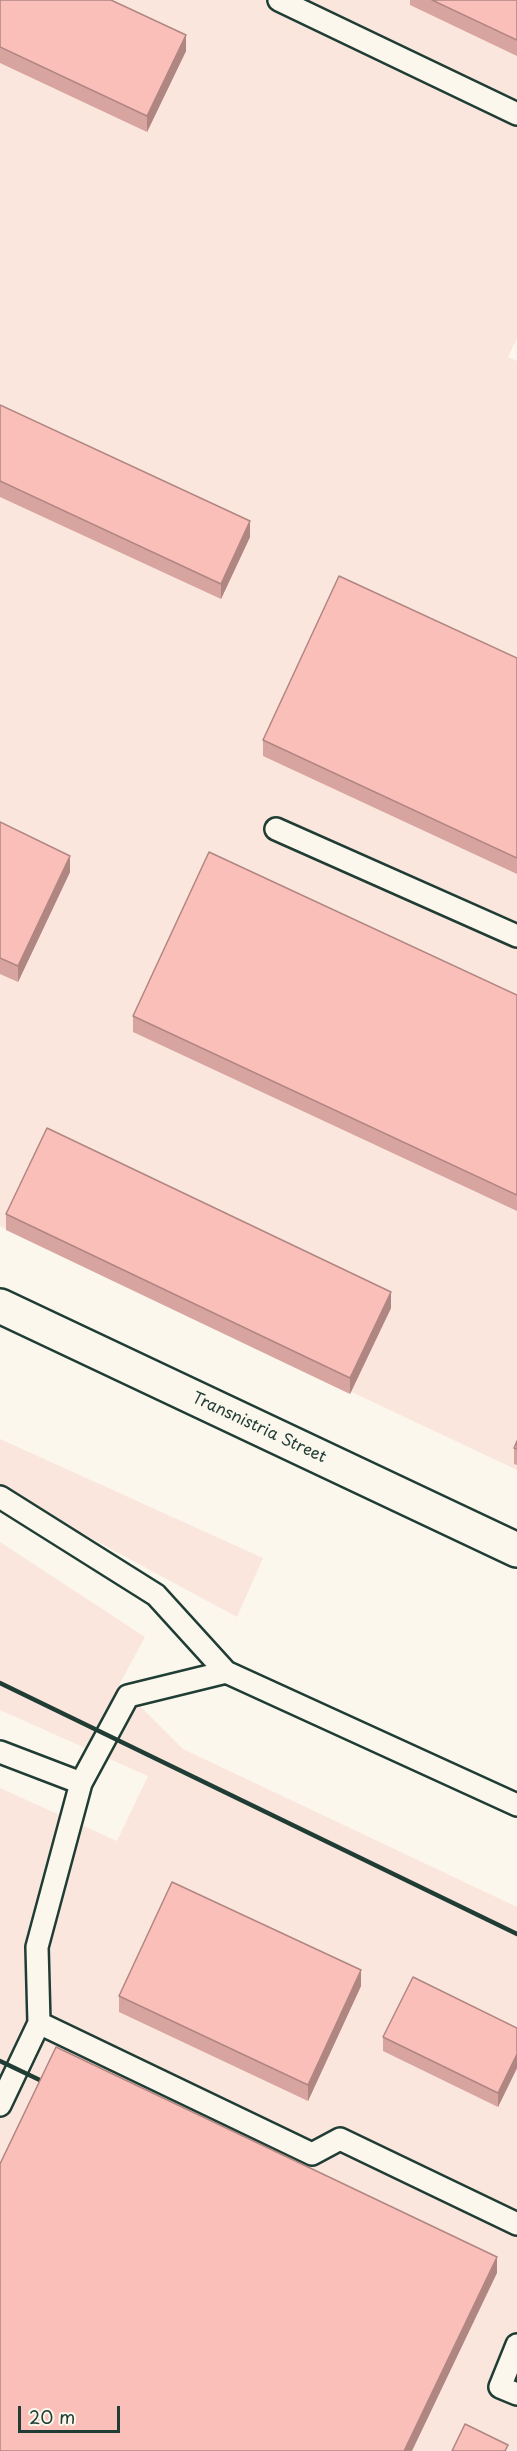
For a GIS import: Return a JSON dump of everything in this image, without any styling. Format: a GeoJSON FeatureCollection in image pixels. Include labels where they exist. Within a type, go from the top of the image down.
{"type":"FeatureCollection","features":[{"type":"Feature","properties":{"kind":"street","name":"Transnistria Street"},"geometry":{"type":"LineString","coordinates":[[0,1306],[517,1550]]}},
{"type":"Feature","properties":{"kind":"lane"},"geometry":{"type":"LineString","coordinates":[[279,0],[517,114]]}},
{"type":"Feature","properties":{"kind":"lane"},"geometry":{"type":"LineString","coordinates":[[276,829],[517,936]]}},
{"type":"Feature","properties":{"kind":"lane"},"geometry":{"type":"LineString","coordinates":[[0,1497],[156,1595],[226,1672],[517,1805]]}},
{"type":"Feature","properties":{"kind":"lane"},"geometry":{"type":"LineString","coordinates":[[0,2105],[39,2023],[38,1947],[81,1783],[128,1696],[226,1672]]}},
{"type":"Feature","properties":{"kind":"lane"},"geometry":{"type":"LineString","coordinates":[[0,1752],[81,1783]]}},
{"type":"Feature","properties":{"kind":"lane"},"geometry":{"type":"LineString","coordinates":[[39,2023],[312,2154],[340,2139],[517,2224]]}},
{"type":"Feature","properties":{"kind":"lane"},"geometry":{"type":"LineString","coordinates":[[517,2345],[500,2387],[517,2394]]}},
{"type":"Feature","properties":{"kind":"shaded area"},"geometry":{"type":"Polygon","coordinates":[[[0,0],[517,0],[517,338],[508,357],[517,361],[517,1470],[0,1226],[0,0]]]}},
{"type":"Feature","properties":{"kind":"shaded area"},"geometry":{"type":"Polygon","coordinates":[[[0,1439],[263,1558],[237,1617],[0,1489],[0,1439]]]}},
{"type":"Feature","properties":{"kind":"shaded area"},"geometry":{"type":"Polygon","coordinates":[[[0,1542],[145,1637],[119,1685],[183,1749],[517,1907],[517,2451],[0,2451],[0,1788],[117,1841],[148,1776],[0,1710],[0,1542]]]}},
{"type":"Feature","properties":{"kind":"building"},"geometry":{"type":"Polygon","coordinates":[[[0,0],[111,0],[186,35],[147,116],[0,47],[0,0]]]}},
{"type":"Feature","properties":{"kind":"building"},"geometry":{"type":"Polygon","coordinates":[[[432,0],[517,0],[517,40],[432,0]]]}},
{"type":"Feature","properties":{"kind":"building"},"geometry":{"type":"Polygon","coordinates":[[[0,405],[250,521],[221,584],[0,481],[0,405]]]}},
{"type":"Feature","properties":{"kind":"building"},"geometry":{"type":"Polygon","coordinates":[[[339,576],[517,658],[517,858],[263,740],[339,576]]]}},
{"type":"Feature","properties":{"kind":"building"},"geometry":{"type":"Polygon","coordinates":[[[0,822],[70,856],[18,966],[0,958],[0,822]]]}},
{"type":"Feature","properties":{"kind":"building"},"geometry":{"type":"Polygon","coordinates":[[[209,852],[517,995],[517,1195],[133,1016],[209,852]]]}},
{"type":"Feature","properties":{"kind":"building"},"geometry":{"type":"Polygon","coordinates":[[[47,1128],[391,1292],[350,1378],[6,1214],[47,1128]]]}},
{"type":"Feature","properties":{"kind":"building"},"geometry":{"type":"Polygon","coordinates":[[[172,1882],[361,1970],[308,2085],[119,1996],[172,1882]]]}},
{"type":"Feature","properties":{"kind":"building"},"geometry":{"type":"Polygon","coordinates":[[[413,1977],[517,2028],[517,2054],[498,2093],[383,2037],[413,1977]]]}},
{"type":"Feature","properties":{"kind":"building"},"geometry":{"type":"Polygon","coordinates":[[[56,2047],[497,2257],[404,2451],[0,2451],[0,2164],[56,2047]]]}},
{"type":"Feature","properties":{"kind":"building"},"geometry":{"type":"Polygon","coordinates":[[[465,2424],[508,2445],[505,2451],[452,2451],[465,2424]]]}},
{"type":"Feature","properties":{"kind":"railway"},"geometry":{"type":"LineString","coordinates":[[0,1683],[517,1934]]}},
{"type":"Feature","properties":{"kind":"railway"},"geometry":{"type":"LineString","coordinates":[[0,2061],[46,2083]]}}]}
